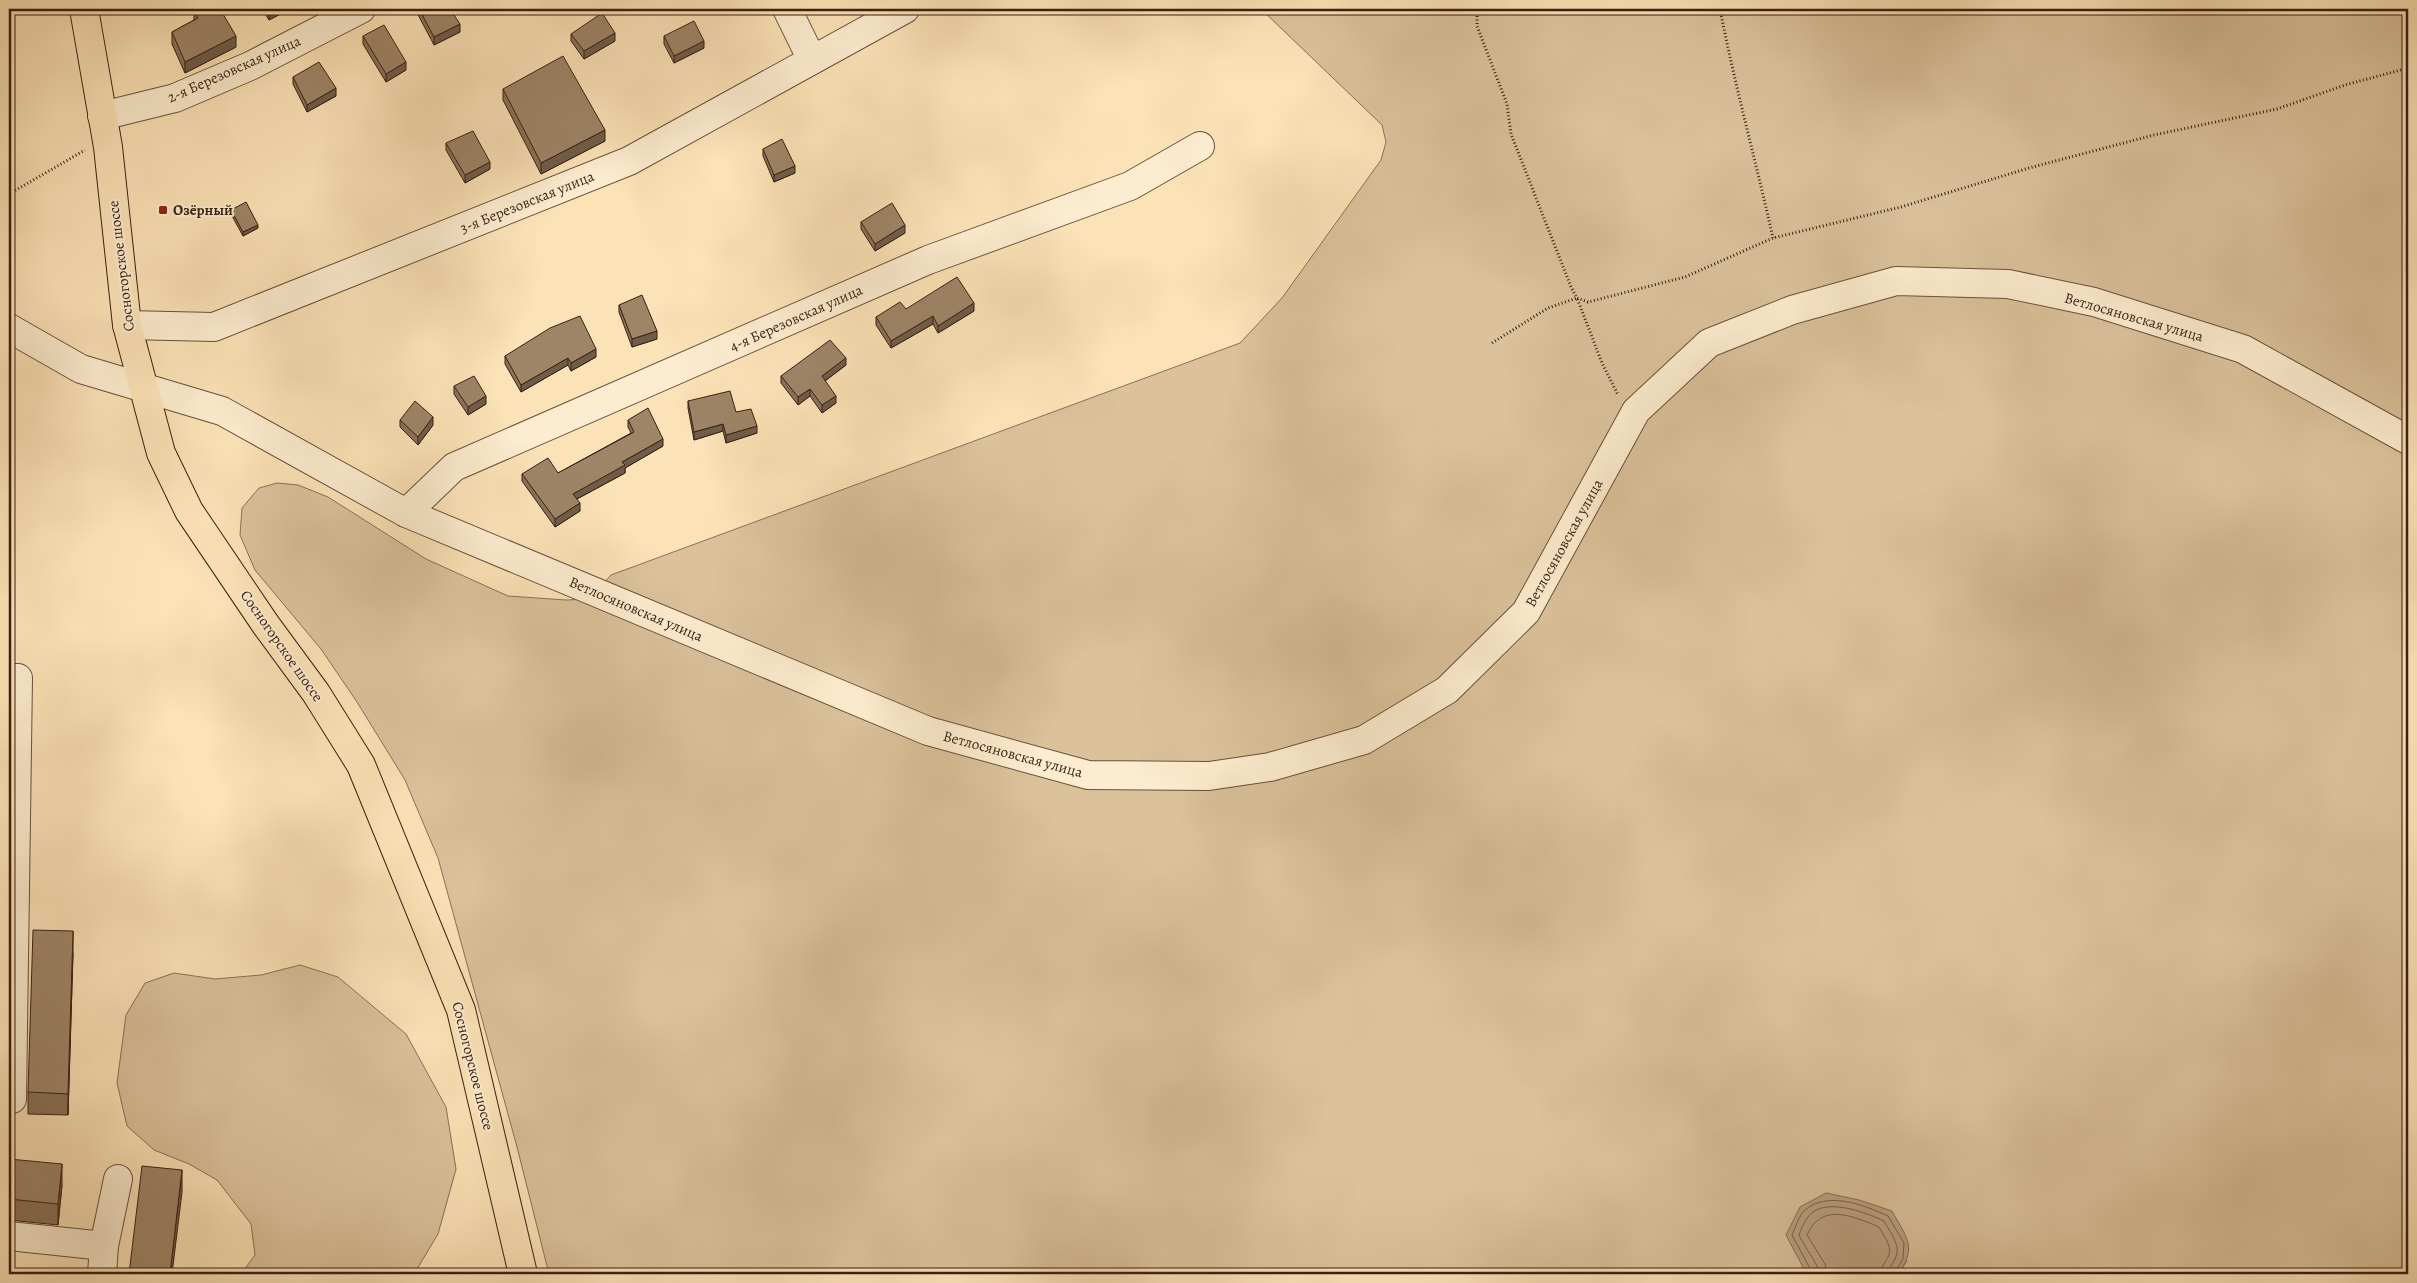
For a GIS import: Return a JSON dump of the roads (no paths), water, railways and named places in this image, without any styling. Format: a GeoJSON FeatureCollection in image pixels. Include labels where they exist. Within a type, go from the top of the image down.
{"type":"FeatureCollection","features":[{"type":"Feature","properties":{"kind":"main road","name":"Сосногорское шоссе"},"geometry":{"type":"LineString","coordinates":[[84,9],[108,147],[127,325],[161,453],[189,511],[266,625],[316,693],[361,765],[462,1010],[523,1274]]}},
{"type":"Feature","properties":{"kind":"street","name":"2-я Березовская улица"},"geometry":{"type":"LineString","coordinates":[[102,116],[174,98],[250,66],[361,9]]}},
{"type":"Feature","properties":{"kind":"street"},"geometry":{"type":"LineString","coordinates":[[787,9],[812,60]]}},
{"type":"Feature","properties":{"kind":"street","name":"3-я Березовская улица"},"geometry":{"type":"LineString","coordinates":[[127,325],[214,327],[628,161],[905,9]]}},
{"type":"Feature","properties":{"kind":"street","name":"4-я Березовская улица"},"geometry":{"type":"LineString","coordinates":[[406,513],[454,467],[928,260],[1130,186],[1200,146]]}},
{"type":"Feature","properties":{"kind":"street","name":"Ветлосяновская улица"},"geometry":{"type":"LineString","coordinates":[[9,328],[81,369],[222,411],[406,513],[928,731],[1088,775],[1209,776],[1270,767],[1364,740],[1447,690],[1526,612],[1636,410],[1709,343],[1792,310],[1896,281],[2008,284],[2094,302],[2243,349],[2408,440]]}},
{"type":"Feature","properties":{"kind":"street"},"geometry":{"type":"LineString","coordinates":[[9,678],[18,678],[11,1041],[12,1100]]}},
{"type":"Feature","properties":{"kind":"street"},"geometry":{"type":"LineString","coordinates":[[102,1274],[104,1246],[118,1179]]}},
{"type":"Feature","properties":{"kind":"street"},"geometry":{"type":"LineString","coordinates":[[9,1236],[104,1246]]}},
{"type":"Feature","properties":{"kind":"water"},"geometry":{"type":"Polygon","coordinates":[[[1826,1193],[1859,1200],[1892,1211],[1905,1235],[1909,1249],[1904,1265],[1898,1274],[1811,1274],[1804,1269],[1786,1235],[1800,1207],[1826,1193]]]}},
{"type":"Feature","properties":{"kind":"place","name":"Озёрный"},"geometry":{"type":"Point","coordinates":[163,210]}}]}
